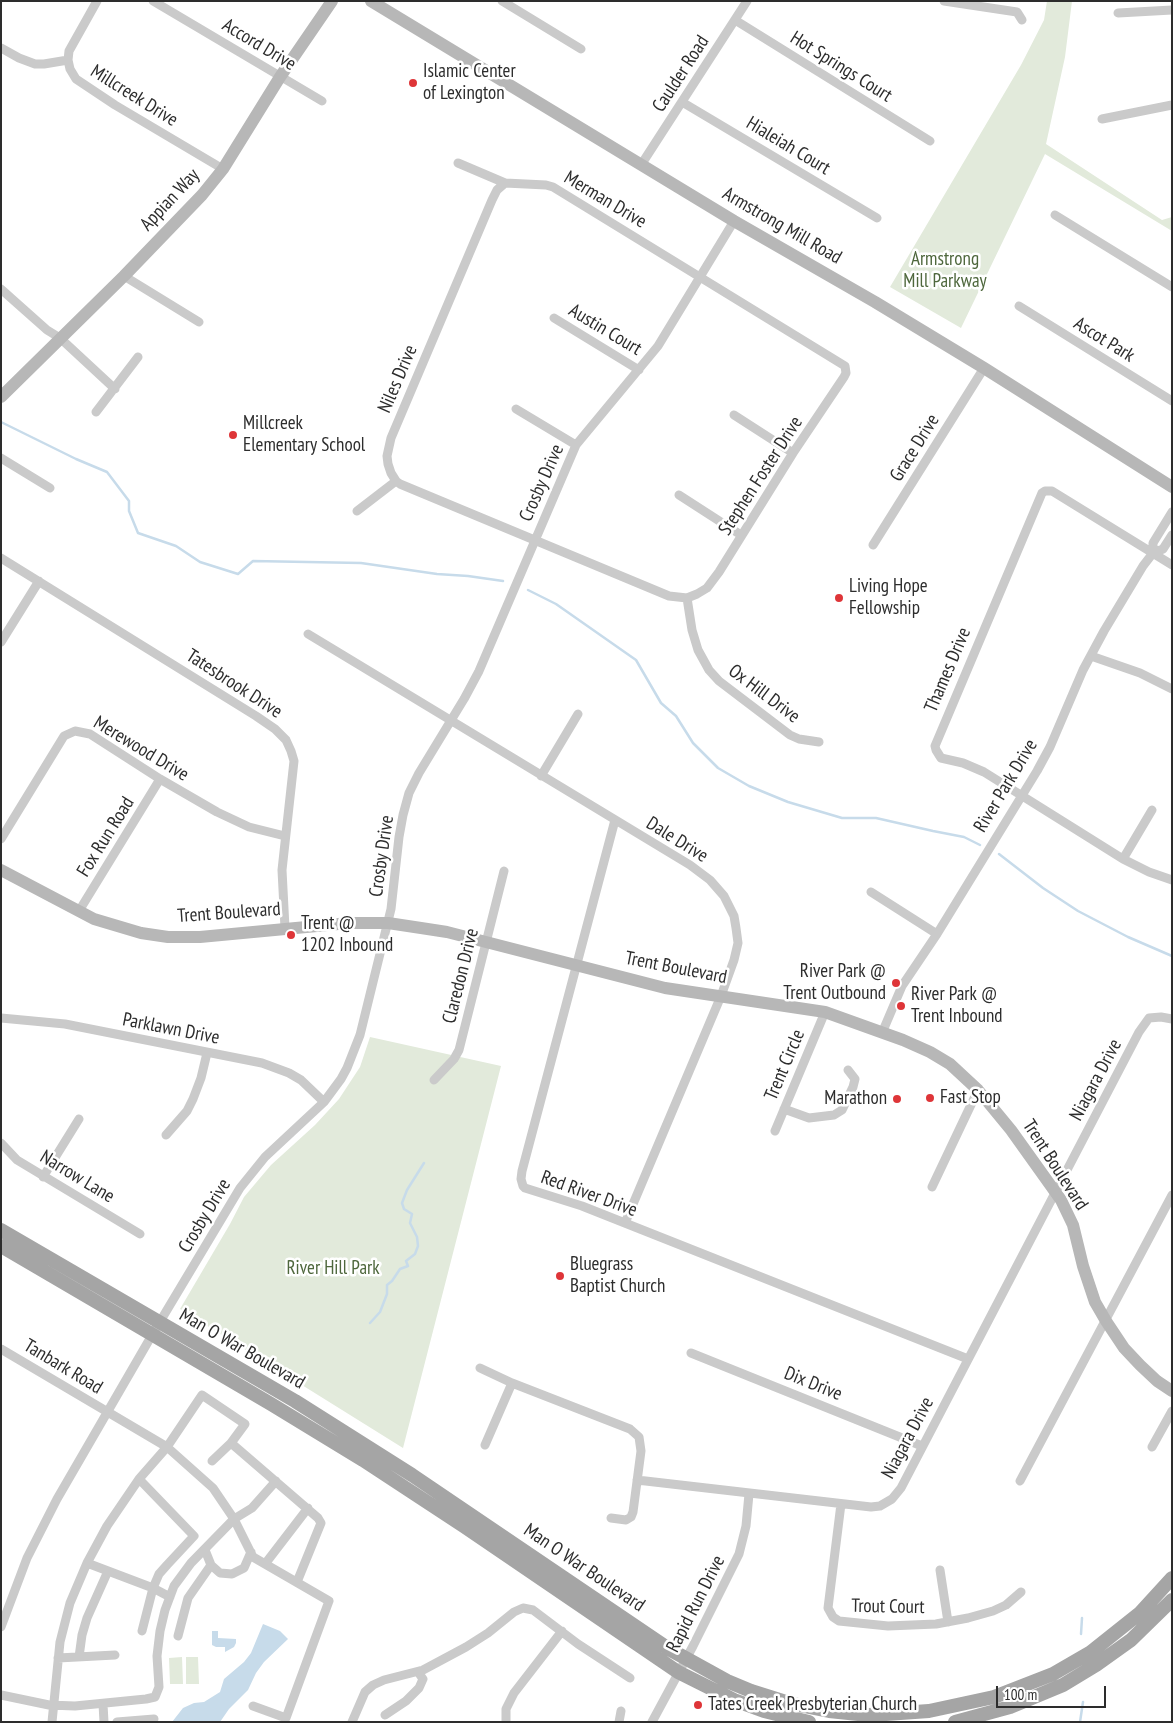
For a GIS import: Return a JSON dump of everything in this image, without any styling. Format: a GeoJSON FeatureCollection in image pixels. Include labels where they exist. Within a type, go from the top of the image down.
{"type":"FeatureCollection","features":[{"type":"Feature","properties":{"kind":"main road","name":"Man O War Boulevard"},"geometry":{"type":"LineString","coordinates":[[1,1230],[295,1401],[406,1471],[669,1649],[727,1681],[751,1691],[790,1703],[813,1708],[877,1714],[911,1713],[952,1708],[994,1697],[1029,1685],[1097,1648],[1125,1625],[1172,1578]]}},
{"type":"Feature","properties":{"kind":"main road","name":"Man O War Boulevard"},"geometry":{"type":"LineString","coordinates":[[1,1246],[363,1460],[678,1672],[742,1703],[764,1711],[809,1722]]}},
{"type":"Feature","properties":{"kind":"main road"},"geometry":{"type":"LineString","coordinates":[[955,1722],[1010,1708],[1063,1685],[1096,1665],[1131,1640],[1172,1600]]}},
{"type":"Feature","properties":{"kind":"street","name":"Millcreek Drive"},"geometry":{"type":"LineString","coordinates":[[97,1],[71,46],[68,60],[72,74],[81,84],[223,169]]}},
{"type":"Feature","properties":{"kind":"street","name":"Accord Drive"},"geometry":{"type":"LineString","coordinates":[[153,1],[322,101]]}},
{"type":"Feature","properties":{"kind":"street","name":"Appian Way"},"geometry":{"type":"LineString","coordinates":[[1,397],[190,209],[223,169],[280,77],[332,1]]}},
{"type":"Feature","properties":{"kind":"street","name":"Armstrong Mill Road"},"geometry":{"type":"LineString","coordinates":[[371,1],[734,221],[875,302],[984,368],[1172,487]]}},
{"type":"Feature","properties":{"kind":"street"},"geometry":{"type":"LineString","coordinates":[[502,1],[581,49]]}},
{"type":"Feature","properties":{"kind":"street","name":"Caulder Road"},"geometry":{"type":"LineString","coordinates":[[641,165],[747,1]]}},
{"type":"Feature","properties":{"kind":"street"},"geometry":{"type":"LineString","coordinates":[[944,1],[1016,12],[1022,20]]}},
{"type":"Feature","properties":{"kind":"street"},"geometry":{"type":"LineString","coordinates":[[1118,13],[1172,10]]}},
{"type":"Feature","properties":{"kind":"street","name":"Hot Springs Court"},"geometry":{"type":"LineString","coordinates":[[735,20],[930,142]]}},
{"type":"Feature","properties":{"kind":"street"},"geometry":{"type":"LineString","coordinates":[[1,48],[19,58],[36,64],[68,60]]}},
{"type":"Feature","properties":{"kind":"street","name":"Hialeiah Court"},"geometry":{"type":"LineString","coordinates":[[682,102],[877,218]]}},
{"type":"Feature","properties":{"kind":"street"},"geometry":{"type":"LineString","coordinates":[[1102,119],[1172,105]]}},
{"type":"Feature","properties":{"kind":"street","name":"Merman Drive"},"geometry":{"type":"LineString","coordinates":[[458,163],[505,183],[553,187],[701,276]]}},
{"type":"Feature","properties":{"kind":"street","name":"Niles Drive"},"geometry":{"type":"LineString","coordinates":[[396,481],[388,464],[388,448],[391,438],[492,200],[497,190],[505,183]]}},
{"type":"Feature","properties":{"kind":"street"},"geometry":{"type":"LineString","coordinates":[[1055,215],[1172,287]]}},
{"type":"Feature","properties":{"kind":"street","name":"Crosby Drive"},"geometry":{"type":"LineString","coordinates":[[1,1627],[17,1582],[42,1529],[152,1335],[240,1188],[249,1174],[265,1157],[324,1102],[341,1079],[356,1048],[388,923],[399,837],[406,802],[418,773],[479,671],[576,445],[639,370],[668,331],[734,221]]}},
{"type":"Feature","properties":{"kind":"street"},"geometry":{"type":"LineString","coordinates":[[124,276],[199,322]]}},
{"type":"Feature","properties":{"kind":"street","name":"Stephen Foster Drive"},"geometry":{"type":"LineString","coordinates":[[687,598],[707,588],[714,581],[741,535],[846,373],[845,366],[701,276]]}},
{"type":"Feature","properties":{"kind":"street"},"geometry":{"type":"LineString","coordinates":[[1,289],[47,330],[60,338],[115,389]]}},
{"type":"Feature","properties":{"kind":"street","name":"Ascot Park"},"geometry":{"type":"LineString","coordinates":[[1019,306],[1172,401]]}},
{"type":"Feature","properties":{"kind":"street","name":"Austin Court"},"geometry":{"type":"LineString","coordinates":[[554,318],[639,370]]}},
{"type":"Feature","properties":{"kind":"street"},"geometry":{"type":"LineString","coordinates":[[96,412],[138,357]]}},
{"type":"Feature","properties":{"kind":"street","name":"Grace Drive"},"geometry":{"type":"LineString","coordinates":[[873,546],[984,368]]}},
{"type":"Feature","properties":{"kind":"street"},"geometry":{"type":"LineString","coordinates":[[516,409],[576,445]]}},
{"type":"Feature","properties":{"kind":"street"},"geometry":{"type":"LineString","coordinates":[[734,415],[794,454]]}},
{"type":"Feature","properties":{"kind":"street"},"geometry":{"type":"LineString","coordinates":[[1,458],[50,488]]}},
{"type":"Feature","properties":{"kind":"street"},"geometry":{"type":"LineString","coordinates":[[357,511],[396,481],[669,596],[687,598]]}},
{"type":"Feature","properties":{"kind":"street","name":"Thames Drive"},"geometry":{"type":"LineString","coordinates":[[1172,565],[1052,491],[1045,491],[1039,496],[935,746],[941,758],[974,767],[1123,859],[1149,872],[1172,880]]}},
{"type":"Feature","properties":{"kind":"street"},"geometry":{"type":"LineString","coordinates":[[680,495],[741,535]]}},
{"type":"Feature","properties":{"kind":"street","name":"River Park Drive"},"geometry":{"type":"LineString","coordinates":[[1153,554],[1153,543],[1172,512]]}},
{"type":"Feature","properties":{"kind":"street","name":"River Park Drive"},"geometry":{"type":"LineString","coordinates":[[882,1033],[902,986],[937,934],[1022,796],[1050,746],[1091,656],[1136,578],[1153,554],[1163,550],[1172,535]]}},
{"type":"Feature","properties":{"kind":"street","name":"Tatesbrook Drive"},"geometry":{"type":"LineString","coordinates":[[1,558],[276,729],[286,740],[294,761],[282,870],[285,928]]}},
{"type":"Feature","properties":{"kind":"street"},"geometry":{"type":"LineString","coordinates":[[1,642],[39,581]]}},
{"type":"Feature","properties":{"kind":"street","name":"Ox Hill Drive"},"geometry":{"type":"LineString","coordinates":[[687,598],[692,630],[698,650],[709,670],[719,682],[790,735],[798,739],[819,742]]}},
{"type":"Feature","properties":{"kind":"street","name":"Dale Drive"},"geometry":{"type":"LineString","coordinates":[[308,634],[697,870],[710,880],[724,896],[734,916],[738,943],[734,960],[721,996],[625,1224]]}},
{"type":"Feature","properties":{"kind":"street"},"geometry":{"type":"LineString","coordinates":[[1091,656],[1140,673],[1172,689]]}},
{"type":"Feature","properties":{"kind":"street"},"geometry":{"type":"LineString","coordinates":[[541,776],[578,714]]}},
{"type":"Feature","properties":{"kind":"street","name":"Merewood Drive"},"geometry":{"type":"LineString","coordinates":[[1,839],[64,736],[75,730],[90,734],[160,779],[235,821],[285,836]]}},
{"type":"Feature","properties":{"kind":"street","name":"Fox Run Road"},"geometry":{"type":"LineString","coordinates":[[79,911],[160,779]]}},
{"type":"Feature","properties":{"kind":"street"},"geometry":{"type":"LineString","coordinates":[[1123,859],[1152,810]]}},
{"type":"Feature","properties":{"kind":"street","name":"Red River Drive"},"geometry":{"type":"LineString","coordinates":[[615,820],[522,1171],[522,1184],[525,1188],[565,1200],[968,1359]]}},
{"type":"Feature","properties":{"kind":"street","name":"Trent Boulevard"},"geometry":{"type":"LineString","coordinates":[[1,870],[94,919],[125,930],[168,937],[200,937],[349,923],[388,923],[448,932],[665,988],[825,1012],[912,1044],[950,1064],[978,1090],[1011,1130],[1055,1192],[1073,1225],[1095,1302],[1106,1321],[1124,1348],[1140,1365],[1157,1381],[1172,1391]]}},
{"type":"Feature","properties":{"kind":"street","name":"Claredon Drive"},"geometry":{"type":"LineString","coordinates":[[434,1080],[454,1059],[459,1050],[504,871]]}},
{"type":"Feature","properties":{"kind":"street"},"geometry":{"type":"LineString","coordinates":[[871,892],[937,934]]}},
{"type":"Feature","properties":{"kind":"street","name":"Trent Circle"},"geometry":{"type":"LineString","coordinates":[[775,1131],[825,1012]]}},
{"type":"Feature","properties":{"kind":"street","name":"Niagara Drive"},"geometry":{"type":"LineString","coordinates":[[637,1480],[871,1507],[886,1503],[892,1499],[901,1488],[1145,1023],[1150,1018],[1155,1017],[1172,1019]]}},
{"type":"Feature","properties":{"kind":"street","name":"Parklawn Drive"},"geometry":{"type":"LineString","coordinates":[[1,1018],[65,1024],[276,1067],[300,1080],[324,1102]]}},
{"type":"Feature","properties":{"kind":"street"},"geometry":{"type":"LineString","coordinates":[[166,1135],[187,1111],[193,1099],[201,1078],[207,1053]]}},
{"type":"Feature","properties":{"kind":"street"},"geometry":{"type":"LineString","coordinates":[[784,1109],[808,1118],[834,1116],[842,1110],[853,1087],[855,1079],[848,1070]]}},
{"type":"Feature","properties":{"kind":"street"},"geometry":{"type":"LineString","coordinates":[[932,1186],[978,1090]]}},
{"type":"Feature","properties":{"kind":"street"},"geometry":{"type":"LineString","coordinates":[[43,1177],[79,1119]]}},
{"type":"Feature","properties":{"kind":"street","name":"Narrow Lane"},"geometry":{"type":"LineString","coordinates":[[1,1143],[17,1160],[140,1234]]}},
{"type":"Feature","properties":{"kind":"street"},"geometry":{"type":"LineString","coordinates":[[1020,1481],[1172,1195]]}},
{"type":"Feature","properties":{"kind":"street","name":"Tanbark Road"},"geometry":{"type":"LineString","coordinates":[[1,1349],[167,1447],[213,1488],[234,1519],[251,1552]]}},
{"type":"Feature","properties":{"kind":"street","name":"Dix Drive"},"geometry":{"type":"LineString","coordinates":[[691,1353],[922,1446]]}},
{"type":"Feature","properties":{"kind":"street"},"geometry":{"type":"LineString","coordinates":[[480,1368],[512,1383],[622,1426],[639,1437],[637,1480],[631,1517],[626,1520],[612,1518]]}},
{"type":"Feature","properties":{"kind":"street"},"geometry":{"type":"LineString","coordinates":[[485,1445],[512,1383]]}},
{"type":"Feature","properties":{"kind":"street"},"geometry":{"type":"LineString","coordinates":[[52,1722],[60,1642],[70,1602],[87,1563],[107,1526],[139,1479],[167,1447],[202,1395],[245,1424],[212,1462]]}},
{"type":"Feature","properties":{"kind":"street"},"geometry":{"type":"LineString","coordinates":[[1152,1447],[1172,1411]]}},
{"type":"Feature","properties":{"kind":"street"},"geometry":{"type":"LineString","coordinates":[[230,1442],[308,1508],[321,1522],[297,1582]]}},
{"type":"Feature","properties":{"kind":"street"},"geometry":{"type":"LineString","coordinates":[[139,1479],[194,1536],[159,1574],[153,1588],[142,1631]]}},
{"type":"Feature","properties":{"kind":"street"},"geometry":{"type":"LineString","coordinates":[[1,1695],[53,1705],[75,1706],[146,1700],[155,1697],[159,1687],[157,1656],[160,1631],[174,1586],[191,1564],[234,1519],[252,1508],[276,1481]]}},
{"type":"Feature","properties":{"kind":"street","name":"Rapid Run Drive"},"geometry":{"type":"LineString","coordinates":[[652,1722],[739,1554],[746,1526],[749,1494]]}},
{"type":"Feature","properties":{"kind":"street","name":"Trout Court"},"geometry":{"type":"LineString","coordinates":[[841,1504],[828,1608],[833,1617],[839,1622],[888,1626],[948,1622],[993,1611],[1006,1605],[1021,1592]]}},
{"type":"Feature","properties":{"kind":"street"},"geometry":{"type":"LineString","coordinates":[[266,1564],[308,1508]]}},
{"type":"Feature","properties":{"kind":"street"},"geometry":{"type":"LineString","coordinates":[[205,1550],[211,1565],[220,1573],[232,1574],[244,1568],[251,1552]]}},
{"type":"Feature","properties":{"kind":"street"},"geometry":{"type":"LineString","coordinates":[[251,1552],[254,1557],[329,1601],[286,1718],[253,1706]]}},
{"type":"Feature","properties":{"kind":"street"},"geometry":{"type":"LineString","coordinates":[[87,1563],[153,1588],[170,1597]]}},
{"type":"Feature","properties":{"kind":"street"},"geometry":{"type":"LineString","coordinates":[[178,1636],[188,1598],[211,1565]]}},
{"type":"Feature","properties":{"kind":"street"},"geometry":{"type":"LineString","coordinates":[[940,1570],[948,1622]]}},
{"type":"Feature","properties":{"kind":"street"},"geometry":{"type":"LineString","coordinates":[[79,1657],[87,1618],[108,1571]]}},
{"type":"Feature","properties":{"kind":"street"},"geometry":{"type":"LineString","coordinates":[[352,1722],[366,1692],[373,1685],[384,1680],[418,1672],[466,1647],[488,1633],[514,1612],[523,1608],[533,1610],[630,1678]]}},
{"type":"Feature","properties":{"kind":"street"},"geometry":{"type":"LineString","coordinates":[[506,1722],[506,1709],[514,1693],[562,1631]]}},
{"type":"Feature","properties":{"kind":"street"},"geometry":{"type":"LineString","coordinates":[[58,1658],[115,1655]]}},
{"type":"Feature","properties":{"kind":"street"},"geometry":{"type":"LineString","coordinates":[[385,1715],[406,1701],[419,1688],[423,1679],[418,1672]]}},
{"type":"Feature","properties":{"kind":"street"},"geometry":{"type":"LineString","coordinates":[[103,1704],[104,1722]]}},
{"type":"Feature","properties":{"kind":"street"},"geometry":{"type":"LineString","coordinates":[[619,1722],[621,1711]]}},
{"type":"Feature","properties":{"kind":"street"},"geometry":{"type":"LineString","coordinates":[[117,1722],[154,1719]]}},
{"type":"Feature","properties":{"kind":"green space","name":"Armstrong Mill Parkway"},"geometry":{"type":"Polygon","coordinates":[[[1047,1],[1072,1],[1065,57],[1046,144],[1162,220],[1172,217],[1172,231],[1045,154],[961,328],[890,287],[1021,65],[1044,20],[1047,1]]]}},
{"type":"Feature","properties":{"kind":"green space","name":"River Hill Park"},"geometry":{"type":"Polygon","coordinates":[[[370,1037],[501,1066],[403,1448],[180,1309],[244,1197],[271,1165],[315,1125],[339,1099],[360,1067],[370,1037]]]}},
{"type":"Feature","properties":{"kind":"green space"},"geometry":{"type":"Polygon","coordinates":[[[182,1657],[183,1684],[170,1684],[169,1658],[182,1657]]]}},
{"type":"Feature","properties":{"kind":"green space"},"geometry":{"type":"Polygon","coordinates":[[[186,1657],[198,1657],[199,1684],[186,1684],[186,1657]]]}},
{"type":"Feature","properties":{"kind":"water"},"geometry":{"type":"Polygon","coordinates":[[[263,1624],[280,1631],[288,1639],[264,1662],[248,1690],[229,1709],[220,1722],[172,1722],[183,1708],[194,1703],[204,1702],[220,1692],[224,1679],[244,1662],[251,1653],[263,1624]]]}},
{"type":"Feature","properties":{"kind":"water"},"geometry":{"type":"Polygon","coordinates":[[[212,1631],[218,1631],[218,1638],[236,1639],[234,1647],[225,1652],[225,1647],[212,1645],[212,1631]]]}},
{"type":"Feature","properties":{"kind":"waterway"},"geometry":{"type":"LineString","coordinates":[[1,422],[107,472],[129,501],[129,511],[138,533],[176,546],[200,562],[238,574],[253,561],[361,563],[503,581]]}},
{"type":"Feature","properties":{"kind":"waterway"},"geometry":{"type":"LineString","coordinates":[[528,590],[556,604],[636,660],[661,703],[676,716],[693,743],[718,768],[749,786],[788,802],[842,818],[876,818],[964,837],[980,845]]}},
{"type":"Feature","properties":{"kind":"waterway"},"geometry":{"type":"LineString","coordinates":[[999,854],[1043,888],[1078,911],[1128,937],[1172,956]]}},
{"type":"Feature","properties":{"kind":"waterway"},"geometry":{"type":"LineString","coordinates":[[370,1323],[380,1312],[387,1294],[387,1285],[400,1269],[408,1266],[406,1261],[415,1254],[418,1246],[417,1237],[410,1223],[412,1214],[404,1209],[402,1203],[407,1190],[424,1163]]}},
{"type":"Feature","properties":{"kind":"waterway"},"geometry":{"type":"LineString","coordinates":[[1081,1634],[1082,1618]]}},
{"type":"Feature","properties":{"kind":"waterway"},"geometry":{"type":"LineString","coordinates":[[1080,1722],[1083,1702]]}},
{"type":"Feature","properties":{"kind":"place","name":"Islamic Center of Lexington"},"geometry":{"type":"Point","coordinates":[413,83]}},
{"type":"Feature","properties":{"kind":"place","name":"Millcreek Elementary School"},"geometry":{"type":"Point","coordinates":[233,435]}},
{"type":"Feature","properties":{"kind":"place","name":"Living Hope Fellowship"},"geometry":{"type":"Point","coordinates":[839,598]}},
{"type":"Feature","properties":{"kind":"place","name":"Trent @ 1202 Inbound"},"geometry":{"type":"Point","coordinates":[291,935]}},
{"type":"Feature","properties":{"kind":"place","name":"River Park @ Trent Outbound"},"geometry":{"type":"Point","coordinates":[896,983]}},
{"type":"Feature","properties":{"kind":"place","name":"River Park @ Trent Inbound"},"geometry":{"type":"Point","coordinates":[901,1006]}},
{"type":"Feature","properties":{"kind":"place","name":"Fast Stop"},"geometry":{"type":"Point","coordinates":[930,1098]}},
{"type":"Feature","properties":{"kind":"place","name":"Marathon"},"geometry":{"type":"Point","coordinates":[897,1099]}},
{"type":"Feature","properties":{"kind":"place","name":"Bluegrass Baptist Church"},"geometry":{"type":"Point","coordinates":[560,1276]}},
{"type":"Feature","properties":{"kind":"place","name":"Tates Creek Presbyterian Church"},"geometry":{"type":"Point","coordinates":[698,1705]}}]}
